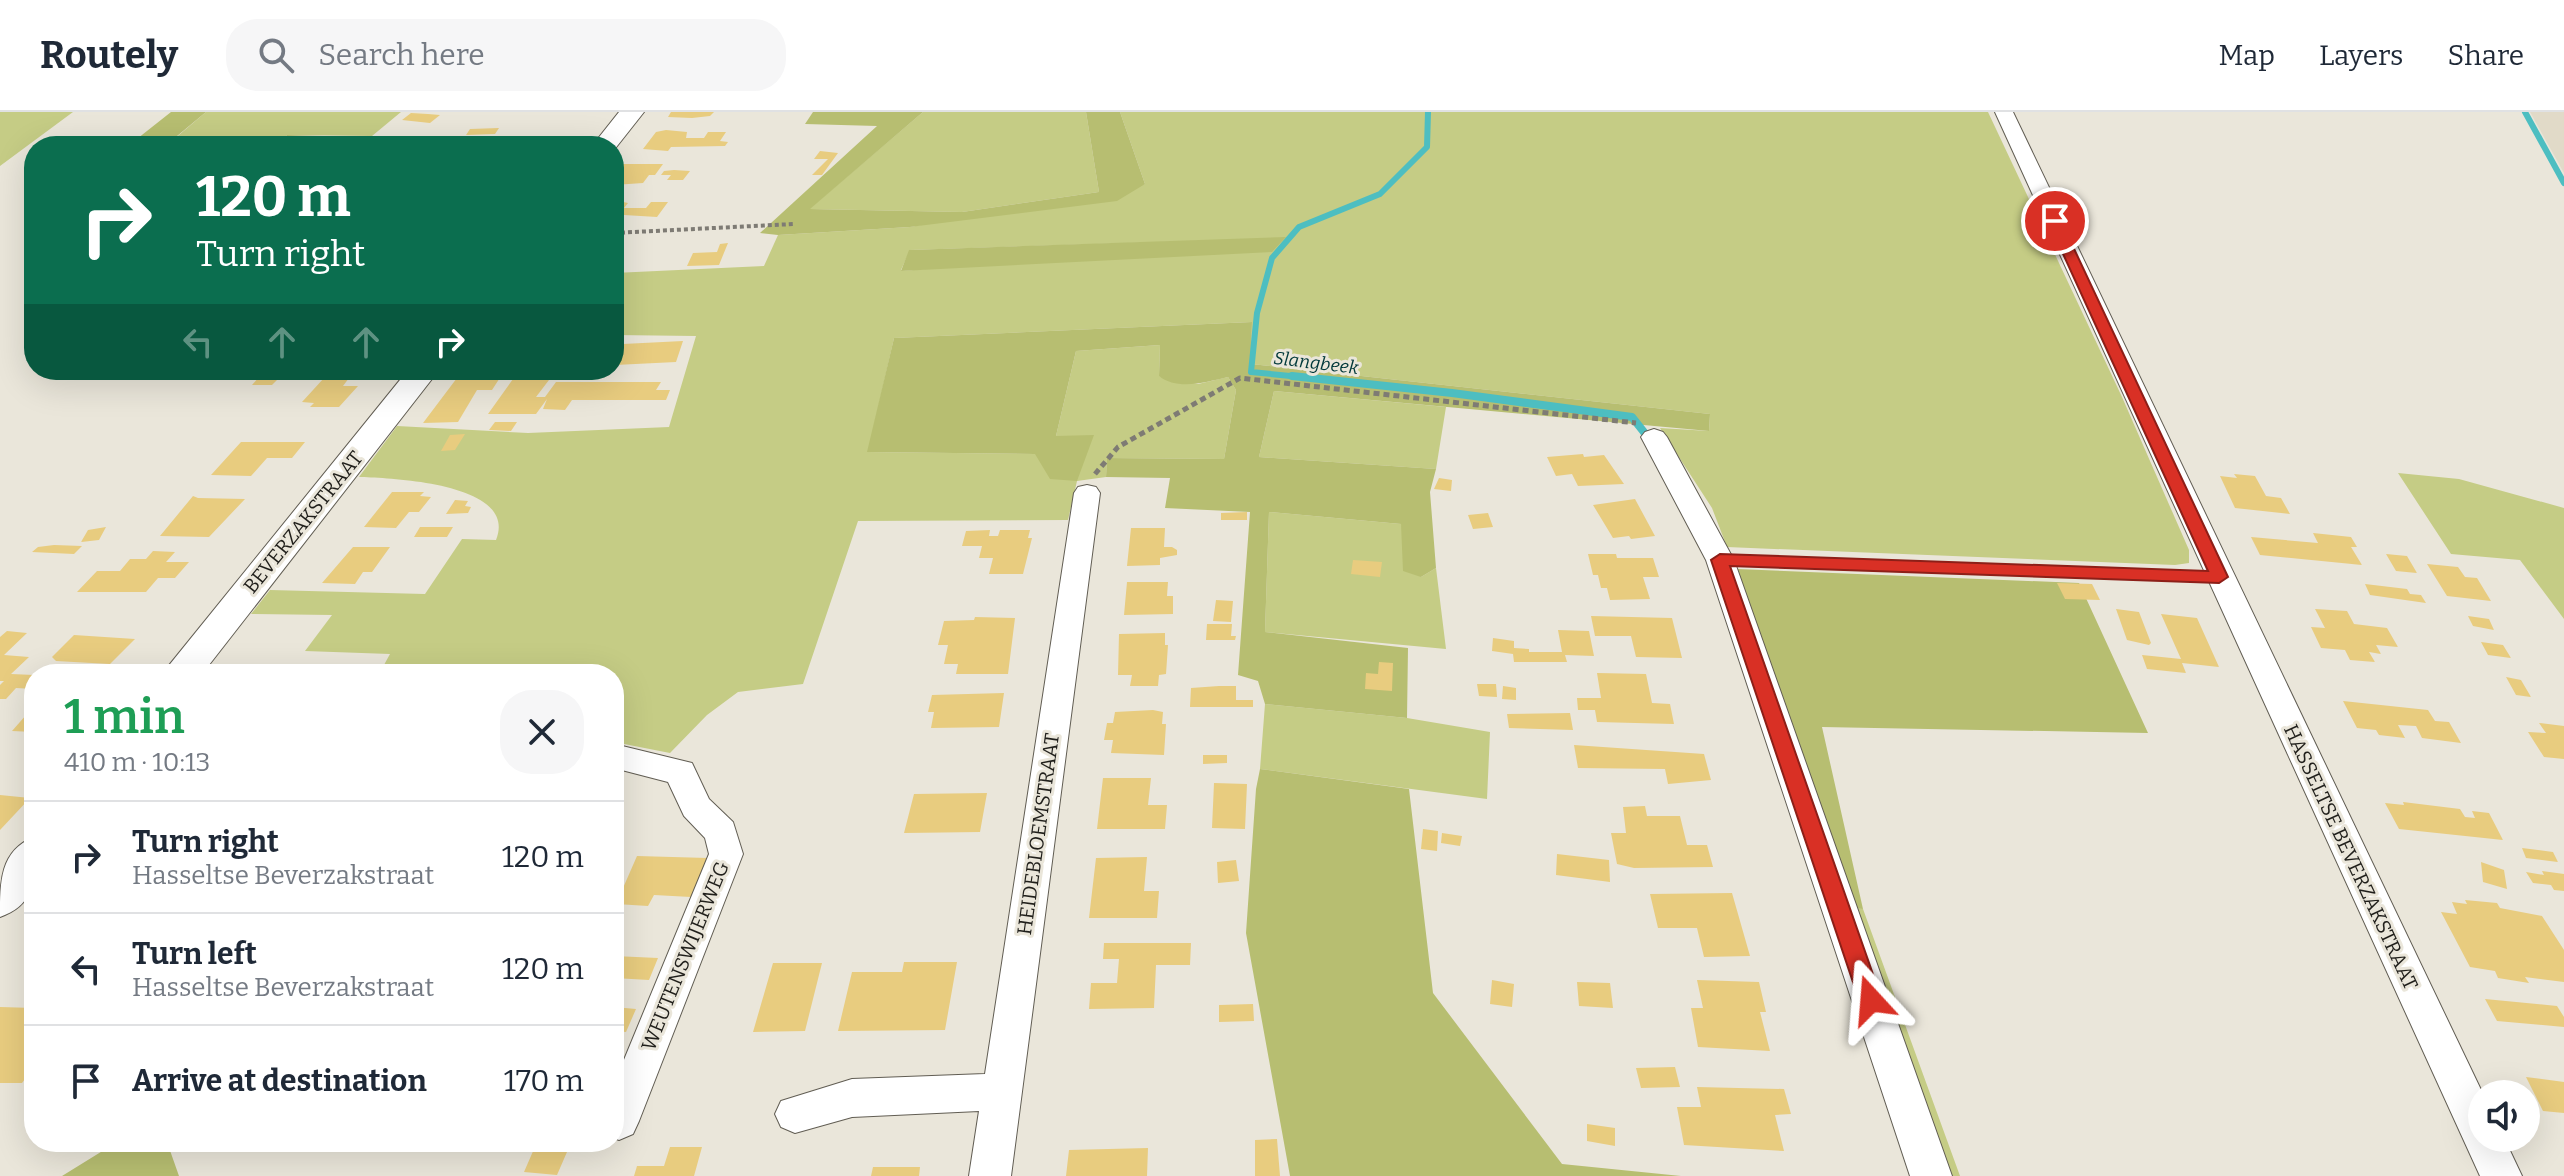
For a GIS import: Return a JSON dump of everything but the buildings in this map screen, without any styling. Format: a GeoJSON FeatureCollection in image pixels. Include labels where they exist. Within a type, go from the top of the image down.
{"type":"FeatureCollection","features":[{"type":"Feature","properties":{"kind":"street"},"geometry":{"type":"LineString","coordinates":[[612,136],[632,112]]}},
{"type":"Feature","properties":{"kind":"street","name":"HASSELTSE BEVERZAKSTRAAT"},"geometry":{"type":"LineString","coordinates":[[2004,112],[2468,1107]]}},
{"type":"Feature","properties":{"kind":"street","name":"BEVERZAKSTRAAT"},"geometry":{"type":"LineString","coordinates":[[189,664],[416,380]]}},
{"type":"Feature","properties":{"kind":"street"},"geometry":{"type":"LineString","coordinates":[[1654,437],[1720,560],[1931,1176]]}},
{"type":"Feature","properties":{"kind":"street","name":"HEIDEBLOEMSTRAAT"},"geometry":{"type":"LineString","coordinates":[[990,1176],[1087,493]]}},
{"type":"Feature","properties":{"kind":"street","name":"WEUTENSWIJERWEG"},"geometry":{"type":"LineString","coordinates":[[624,758],[680,772],[696,807],[721,832],[726,854],[624,1109]]}},
{"type":"Feature","properties":{"kind":"street"},"geometry":{"type":"LineString","coordinates":[[0,898],[24,868]]}},
{"type":"Feature","properties":{"kind":"street"},"geometry":{"type":"LineString","coordinates":[[795,1114],[852,1098],[1001,1092]]}},
{"type":"Feature","properties":{"kind":"street","name":"HASSELTSE BEVERZAKSTRAAT"},"geometry":{"type":"LineString","coordinates":[[2489,1152],[2501,1176]]}},
{"type":"Feature","properties":{"kind":"lane"},"geometry":{"type":"LineString","coordinates":[[1720,560],[2219,577]]}},
{"type":"Feature","properties":{"kind":"path"},"geometry":{"type":"LineString","coordinates":[[624,232],[794,224]]}},
{"type":"Feature","properties":{"kind":"path"},"geometry":{"type":"LineString","coordinates":[[1087,493],[1097,469],[1118,447],[1240,378],[1638,423],[1654,437]]}},
{"type":"Feature","properties":{"kind":"shaded area"},"geometry":{"type":"Polygon","coordinates":[[[2530,112],[2564,112],[2564,173],[2530,112]]]}},
{"type":"Feature","properties":{"kind":"green space"},"geometry":{"type":"Polygon","coordinates":[[[0,112],[73,112],[41,136],[24,136],[24,148],[0,166],[0,112]]]}},
{"type":"Feature","properties":{"kind":"green space"},"geometry":{"type":"Polygon","coordinates":[[[171,112],[206,112],[177,136],[141,136],[171,112]]]}},
{"type":"Feature","properties":{"kind":"green space"},"geometry":{"type":"Polygon","coordinates":[[[206,112],[401,112],[372,136],[178,136],[206,112]]]}},
{"type":"Feature","properties":{"kind":"green space"},"geometry":{"type":"Polygon","coordinates":[[[813,112],[923,112],[810,209],[962,212],[1099,192],[1086,112],[1120,112],[1145,184],[1117,201],[910,227],[778,235],[760,233],[877,126],[805,124],[813,112]]]}},
{"type":"Feature","properties":{"kind":"green space"},"geometry":{"type":"Polygon","coordinates":[[[923,112],[1086,112],[1099,192],[962,212],[809,209],[923,112]]]}},
{"type":"Feature","properties":{"kind":"green space"},"geometry":{"type":"Polygon","coordinates":[[[1120,112],[1988,112],[2122,397],[2189,550],[2189,563],[2175,565],[1727,547],[1712,508],[1660,428],[1709,431],[1710,414],[1251,364],[1252,322],[894,338],[868,452],[1036,454],[1056,436],[1076,351],[1160,345],[1159,376],[1198,384],[1228,377],[1236,390],[1224,459],[1107,458],[1106,477],[1077,481],[1068,520],[858,521],[803,684],[738,692],[707,715],[670,753],[624,744],[624,664],[384,664],[390,654],[305,651],[332,615],[251,614],[270,590],[425,594],[462,539],[496,540],[498,521],[489,506],[471,495],[422,482],[359,477],[397,426],[528,433],[669,427],[696,336],[624,335],[624,273],[764,266],[778,235],[910,227],[1145,184],[1120,112]],[[1285,238],[910,250],[902,271],[1285,238]]]}},
{"type":"Feature","properties":{"kind":"green space"},"geometry":{"type":"Polygon","coordinates":[[[1286,237],[1272,252],[901,271],[909,250],[1286,237]]]}},
{"type":"Feature","properties":{"kind":"green space"},"geometry":{"type":"Polygon","coordinates":[[[1252,322],[1251,364],[1710,414],[1709,431],[1274,391],[1259,457],[1436,469],[1430,492],[1436,568],[1421,577],[1403,571],[1401,524],[1269,512],[1265,632],[1408,648],[1407,718],[1265,704],[1258,681],[1238,675],[1250,512],[1165,508],[1170,478],[1106,477],[1107,458],[1224,459],[1236,390],[1228,377],[1192,384],[1167,381],[1159,376],[1160,345],[1076,351],[1056,436],[1094,435],[1077,481],[1050,479],[1035,454],[867,452],[894,338],[1252,322]]]}},
{"type":"Feature","properties":{"kind":"green space"},"geometry":{"type":"Polygon","coordinates":[[[1274,391],[1446,407],[1436,469],[1259,457],[1274,391]]]}},
{"type":"Feature","properties":{"kind":"green space"},"geometry":{"type":"Polygon","coordinates":[[[2398,473],[2459,479],[2564,508],[2564,619],[2520,560],[2451,554],[2398,473]]]}},
{"type":"Feature","properties":{"kind":"green space"},"geometry":{"type":"Polygon","coordinates":[[[1269,512],[1401,524],[1421,577],[1436,568],[1446,649],[1265,632],[1269,512]]]}},
{"type":"Feature","properties":{"kind":"green space"},"geometry":{"type":"Polygon","coordinates":[[[1737,569],[2079,583],[2148,733],[1822,727],[1863,909],[1849,908],[1737,569]]]}},
{"type":"Feature","properties":{"kind":"green space"},"geometry":{"type":"Polygon","coordinates":[[[1265,704],[1407,718],[1490,732],[1487,799],[1260,769],[1265,704]]]}},
{"type":"Feature","properties":{"kind":"green space"},"geometry":{"type":"Polygon","coordinates":[[[1260,769],[1409,789],[1433,993],[1562,1164],[1681,1176],[1290,1176],[1246,933],[1260,769]]]}},
{"type":"Feature","properties":{"kind":"green space"},"geometry":{"type":"Polygon","coordinates":[[[1849,908],[1863,909],[1960,1176],[1944,1176],[1849,908]]]}},
{"type":"Feature","properties":{"kind":"green space"},"geometry":{"type":"Polygon","coordinates":[[[101,1152],[171,1152],[179,1176],[62,1176],[101,1152]]]}},
{"type":"Feature","properties":{"kind":"waterway","name":"Slangbeek"},"geometry":{"type":"LineString","coordinates":[[1308,378],[1251,372],[1257,313],[1272,258],[1299,227],[1380,194],[1427,147],[1428,112]]}},
{"type":"Feature","properties":{"kind":"waterway"},"geometry":{"type":"LineString","coordinates":[[2525,112],[2564,183]]}},
{"type":"Feature","properties":{"kind":"waterway","name":"Slangbeek"},"geometry":{"type":"LineString","coordinates":[[1292,376],[1308,378]]}},
{"type":"Feature","properties":{"kind":"waterway","name":"Slangbeek"},"geometry":{"type":"LineString","coordinates":[[1308,378],[1632,417],[1651,441]]}},
{"type":"Feature","properties":{"kind":"route"},"geometry":{"type":"LineString","coordinates":[[1871,1000],[1720,560],[2219,577],[2055,221]]}}]}
